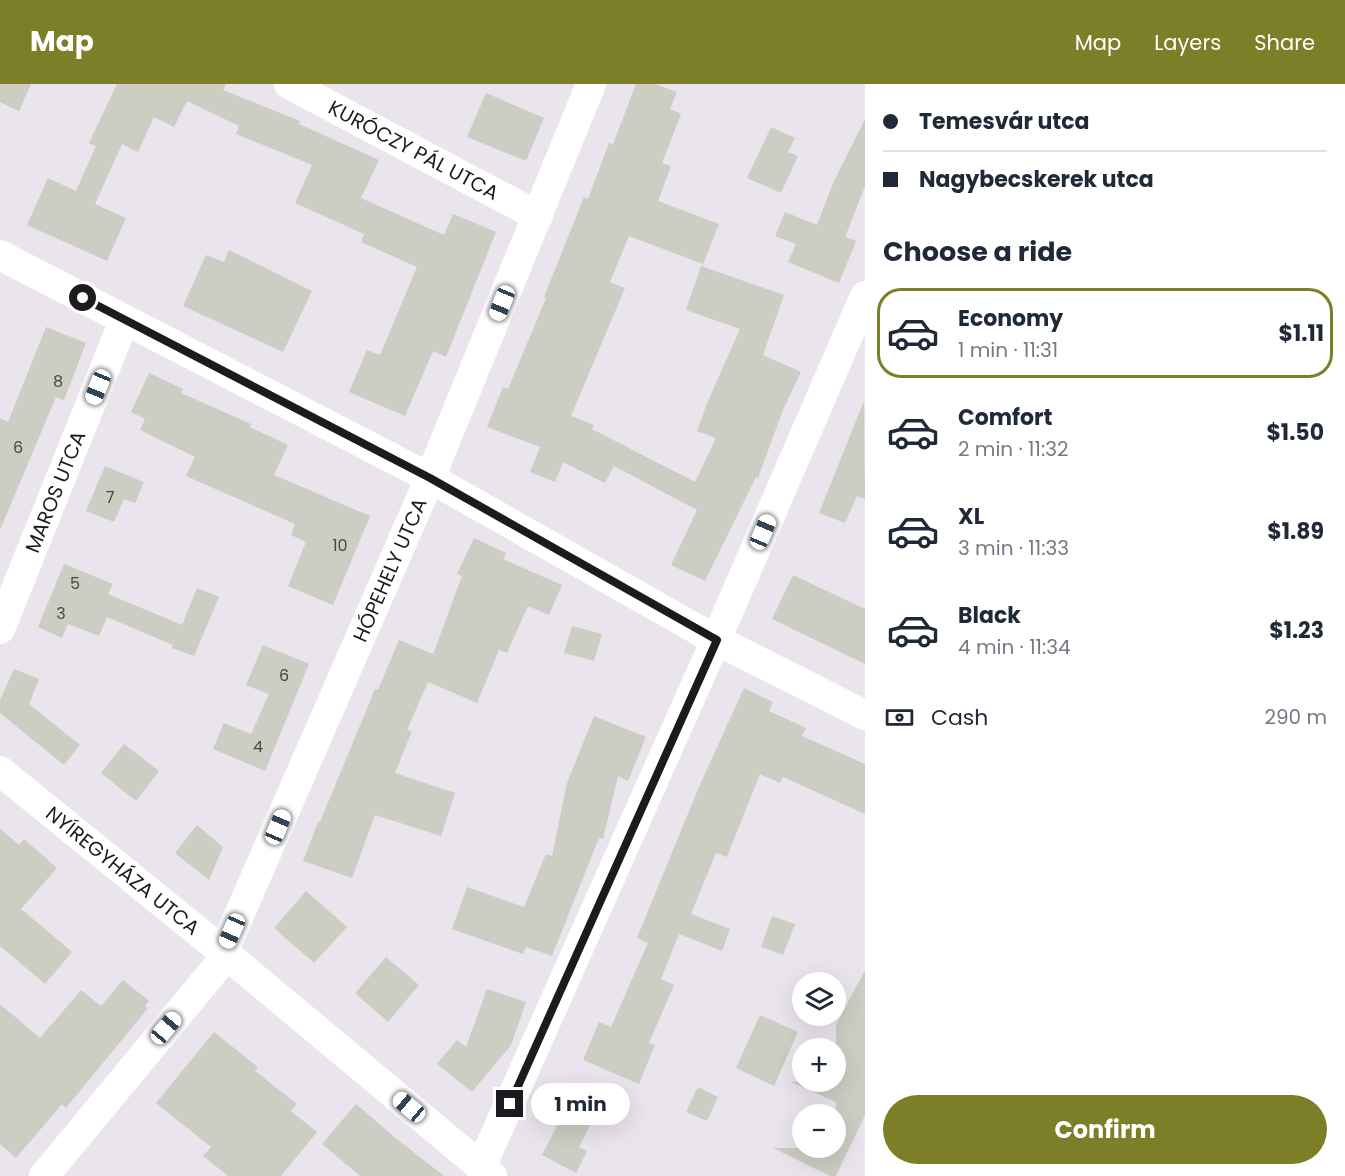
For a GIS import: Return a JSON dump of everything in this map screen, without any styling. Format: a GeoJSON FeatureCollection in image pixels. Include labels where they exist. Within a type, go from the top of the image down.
{"type":"FeatureCollection","features":[{"type":"Feature","properties":{"kind":"street","name":"KURÓCZY PÁL UTCA"},"geometry":{"type":"LineString","coordinates":[[289,84],[538,216]]}},
{"type":"Feature","properties":{"kind":"street","name":"HÓPEHELY UTCA"},"geometry":{"type":"LineString","coordinates":[[44,1176],[225,953],[430,478],[591,84]]}},
{"type":"Feature","properties":{"kind":"street"},"geometry":{"type":"LineString","coordinates":[[0,255],[430,478],[717,640],[865,715]]}},
{"type":"Feature","properties":{"kind":"street"},"geometry":{"type":"LineString","coordinates":[[487,1172],[865,296]]}},
{"type":"Feature","properties":{"kind":"street","name":"MAROS UTCA"},"geometry":{"type":"LineString","coordinates":[[0,629],[124,321]]}},
{"type":"Feature","properties":{"kind":"street","name":"NYÍREGYHÁZA UTCA"},"geometry":{"type":"LineString","coordinates":[[0,771],[225,953],[487,1172]]}},
{"type":"Feature","properties":{"kind":"building"},"geometry":{"type":"Polygon","coordinates":[[[0,84],[31,84],[19,111],[0,102],[0,84]]]}},
{"type":"Feature","properties":{"kind":"building"},"geometry":{"type":"Polygon","coordinates":[[[117,84],[226,84],[223,90],[300,121],[299,124],[379,160],[361,198],[444,235],[453,214],[496,232],[446,357],[433,351],[405,416],[349,392],[367,350],[380,355],[417,267],[361,242],[364,234],[295,203],[312,165],[236,134],[239,126],[187,101],[174,127],[154,117],[138,152],[122,144],[95,204],[126,218],[107,261],[27,225],[48,178],[76,191],[96,146],[89,143],[117,84]]]}},
{"type":"Feature","properties":{"kind":"building"},"geometry":{"type":"Polygon","coordinates":[[[636,84],[655,84],[677,92],[670,109],[681,114],[662,163],[671,166],[658,201],[719,224],[703,264],[629,236],[610,282],[625,288],[571,416],[594,425],[592,429],[695,482],[716,438],[697,431],[740,329],[686,310],[701,266],[784,295],[763,355],[801,372],[783,410],[758,478],[756,477],[705,581],[671,565],[697,510],[614,466],[605,483],[563,462],[555,482],[530,472],[540,447],[487,427],[503,387],[508,389],[546,298],[544,297],[584,197],[588,199],[609,143],[613,144],[636,84]]]}},
{"type":"Feature","properties":{"kind":"building"},"geometry":{"type":"Polygon","coordinates":[[[486,93],[544,118],[526,161],[467,137],[486,93]]]}},
{"type":"Feature","properties":{"kind":"building"},"geometry":{"type":"Polygon","coordinates":[[[865,119],[865,186],[845,237],[856,241],[839,283],[788,262],[796,244],[775,236],[785,212],[817,225],[833,183],[865,119]]]}},
{"type":"Feature","properties":{"kind":"building"},"geometry":{"type":"Polygon","coordinates":[[[771,127],[795,138],[788,152],[798,156],[781,193],[747,178],[771,127]]]}},
{"type":"Feature","properties":{"kind":"building"},"geometry":{"type":"Polygon","coordinates":[[[229,250],[312,291],[283,352],[183,306],[206,255],[224,262],[229,250]]]}},
{"type":"Feature","properties":{"kind":"building"},"geometry":{"type":"Polygon","coordinates":[[[46,327],[86,343],[64,400],[56,397],[0,530],[0,418],[8,422],[46,327]]]}},
{"type":"Feature","properties":{"kind":"building"},"geometry":{"type":"Polygon","coordinates":[[[149,373],[183,389],[181,393],[251,424],[250,427],[288,445],[274,475],[370,516],[333,605],[288,586],[306,542],[291,535],[295,524],[186,476],[195,457],[140,430],[145,419],[131,412],[149,373]]]}},
{"type":"Feature","properties":{"kind":"building"},"geometry":{"type":"Polygon","coordinates":[[[864,401],[865,499],[857,496],[845,523],[819,513],[864,401]]]}},
{"type":"Feature","properties":{"kind":"building"},"geometry":{"type":"Polygon","coordinates":[[[105,466],[144,482],[135,503],[124,499],[114,522],[86,511],[105,466]]]}},
{"type":"Feature","properties":{"kind":"building"},"geometry":{"type":"Polygon","coordinates":[[[474,538],[506,553],[503,559],[562,585],[549,615],[528,606],[507,653],[499,650],[477,703],[428,682],[407,730],[412,731],[395,773],[455,793],[441,836],[375,815],[352,878],[303,861],[375,689],[378,690],[399,640],[433,654],[462,576],[457,574],[474,538]]]}},
{"type":"Feature","properties":{"kind":"building"},"geometry":{"type":"Polygon","coordinates":[[[64,564],[113,584],[108,594],[182,625],[197,588],[219,597],[194,656],[107,617],[99,636],[68,624],[62,638],[38,627],[64,564]]]}},
{"type":"Feature","properties":{"kind":"building"},"geometry":{"type":"Polygon","coordinates":[[[793,575],[865,609],[865,664],[772,619],[793,575]]]}},
{"type":"Feature","properties":{"kind":"building"},"geometry":{"type":"Polygon","coordinates":[[[572,626],[602,634],[594,661],[564,653],[572,626]]]}},
{"type":"Feature","properties":{"kind":"building"},"geometry":{"type":"Polygon","coordinates":[[[263,645],[309,664],[265,771],[213,749],[224,723],[251,734],[269,694],[246,685],[263,645]]]}},
{"type":"Feature","properties":{"kind":"building"},"geometry":{"type":"Polygon","coordinates":[[[14,669],[39,679],[29,704],[80,745],[64,765],[0,713],[0,700],[14,669]]]}},
{"type":"Feature","properties":{"kind":"building"},"geometry":{"type":"Polygon","coordinates":[[[744,688],[773,702],[769,711],[806,728],[802,736],[865,764],[865,814],[783,777],[780,783],[760,774],[727,857],[716,853],[691,914],[730,929],[722,951],[679,934],[661,979],[674,985],[649,1043],[655,1045],[639,1084],[583,1060],[599,1022],[611,1027],[648,943],[637,938],[698,789],[744,688]]]}},
{"type":"Feature","properties":{"kind":"building"},"geometry":{"type":"Polygon","coordinates":[[[594,716],[646,737],[628,781],[618,776],[603,839],[599,838],[552,956],[526,947],[523,954],[452,929],[467,887],[524,907],[546,854],[552,856],[567,783],[594,716]]]}},
{"type":"Feature","properties":{"kind":"building"},"geometry":{"type":"Polygon","coordinates":[[[124,744],[159,771],[136,801],[101,773],[124,744]]]}},
{"type":"Feature","properties":{"kind":"building"},"geometry":{"type":"Polygon","coordinates":[[[197,825],[223,847],[209,880],[175,853],[197,825]]]}},
{"type":"Feature","properties":{"kind":"building"},"geometry":{"type":"Polygon","coordinates":[[[0,829],[19,845],[24,839],[57,868],[21,909],[72,952],[45,984],[0,946],[0,829]]]}},
{"type":"Feature","properties":{"kind":"building"},"geometry":{"type":"Polygon","coordinates":[[[306,891],[347,927],[314,963],[274,928],[306,891]]]}},
{"type":"Feature","properties":{"kind":"building"},"geometry":{"type":"Polygon","coordinates":[[[772,916],[795,924],[783,955],[761,947],[772,916]]]}},
{"type":"Feature","properties":{"kind":"building"},"geometry":{"type":"Polygon","coordinates":[[[386,957],[419,985],[388,1022],[355,993],[386,957]]]}},
{"type":"Feature","properties":{"kind":"building"},"geometry":{"type":"Polygon","coordinates":[[[865,970],[865,1115],[846,1155],[846,1104],[836,1104],[814,1092],[846,1092],[846,1038],[836,1038],[836,1026],[846,1026],[846,1006],[865,970]]]}},
{"type":"Feature","properties":{"kind":"building"},"geometry":{"type":"Polygon","coordinates":[[[123,980],[149,1001],[145,1006],[148,1008],[66,1108],[62,1104],[16,1158],[0,1144],[0,1004],[40,1038],[81,990],[101,1006],[123,980]]]}},
{"type":"Feature","properties":{"kind":"building"},"geometry":{"type":"Polygon","coordinates":[[[487,989],[526,1002],[511,1045],[472,1092],[437,1064],[457,1040],[466,1047],[487,989]]]}},
{"type":"Feature","properties":{"kind":"building"},"geometry":{"type":"Polygon","coordinates":[[[760,1015],[798,1032],[795,1038],[792,1038],[792,1046],[774,1086],[736,1068],[760,1015]]]}},
{"type":"Feature","properties":{"kind":"building"},"geometry":{"type":"Polygon","coordinates":[[[214,1032],[258,1067],[255,1071],[297,1104],[291,1111],[317,1132],[281,1176],[228,1176],[203,1156],[211,1147],[156,1103],[214,1032]]]}},
{"type":"Feature","properties":{"kind":"building"},"geometry":{"type":"Polygon","coordinates":[[[698,1087],[718,1097],[707,1121],[686,1112],[698,1087]]]}},
{"type":"Feature","properties":{"kind":"building"},"geometry":{"type":"Polygon","coordinates":[[[356,1104],[444,1176],[360,1176],[322,1144],[356,1104]]]}},
{"type":"Feature","properties":{"kind":"building"},"geometry":{"type":"Polygon","coordinates":[[[566,1108],[592,1121],[579,1147],[587,1151],[576,1173],[542,1155],[566,1108]]]}},
{"type":"Feature","properties":{"kind":"building"},"geometry":{"type":"Polygon","coordinates":[[[773,1148],[792,1148],[792,1157],[773,1148]]]}},
{"type":"Feature","properties":{"kind":"building"},"geometry":{"type":"Polygon","coordinates":[[[793,1158],[845,1158],[836,1176],[830,1176],[793,1158]]]}},
{"type":"Feature","properties":{"kind":"route"},"geometry":{"type":"LineString","coordinates":[[83,298],[430,478],[717,640],[510,1104]]}}]}
